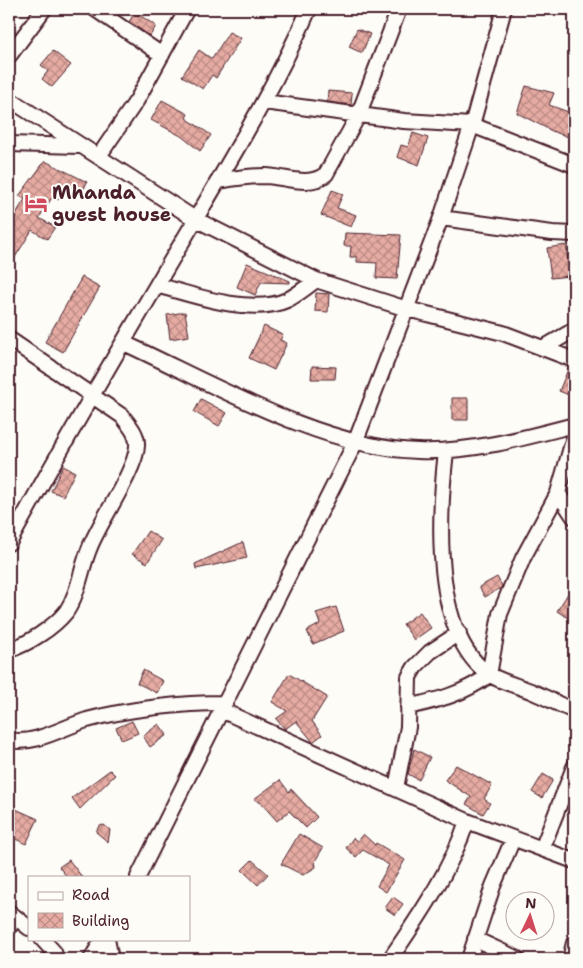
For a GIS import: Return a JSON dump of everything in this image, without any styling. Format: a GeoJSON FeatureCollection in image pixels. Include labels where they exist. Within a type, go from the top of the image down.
{"type":"FeatureCollection","features":[{"type":"Feature","properties":{"kind":"street"},"geometry":{"type":"LineString","coordinates":[[9,56],[44,9]]}},
{"type":"Feature","properties":{"kind":"street"},"geometry":{"type":"LineString","coordinates":[[95,9],[162,55]]}},
{"type":"Feature","properties":{"kind":"street"},"geometry":{"type":"LineString","coordinates":[[99,156],[137,100],[187,9]]}},
{"type":"Feature","properties":{"kind":"street"},"geometry":{"type":"LineString","coordinates":[[220,181],[268,176],[307,181],[318,180],[326,174],[358,116],[399,9]]}},
{"type":"Feature","properties":{"kind":"street"},"geometry":{"type":"LineString","coordinates":[[138,876],[355,443],[441,218],[472,125],[504,9]]}},
{"type":"Feature","properties":{"kind":"street"},"geometry":{"type":"LineString","coordinates":[[9,543],[264,102],[305,10]]}},
{"type":"Feature","properties":{"kind":"street"},"geometry":{"type":"LineString","coordinates":[[9,99],[195,220],[316,280],[407,309],[504,333],[574,360]]}},
{"type":"Feature","properties":{"kind":"street"},"geometry":{"type":"LineString","coordinates":[[264,102],[358,116],[472,125],[574,166]]}},
{"type":"Feature","properties":{"kind":"street"},"geometry":{"type":"LineString","coordinates":[[9,144],[79,146]]}},
{"type":"Feature","properties":{"kind":"street"},"geometry":{"type":"LineString","coordinates":[[441,218],[543,232],[574,234]]}},
{"type":"Feature","properties":{"kind":"street"},"geometry":{"type":"LineString","coordinates":[[157,285],[204,298],[237,304],[261,305],[285,301],[316,280]]}},
{"type":"Feature","properties":{"kind":"street"},"geometry":{"type":"LineString","coordinates":[[543,348],[574,330]]}},
{"type":"Feature","properties":{"kind":"street"},"geometry":{"type":"LineString","coordinates":[[9,650],[50,627],[65,612],[75,594],[89,547],[132,464],[137,446],[135,432],[122,416],[10,343]]}},
{"type":"Feature","properties":{"kind":"street"},"geometry":{"type":"LineString","coordinates":[[124,343],[277,414],[355,443],[387,449],[446,451],[488,444],[574,425]]}},
{"type":"Feature","properties":{"kind":"street"},"geometry":{"type":"LineString","coordinates":[[408,707],[457,695],[489,675],[500,614],[511,583],[558,493],[574,437]]}},
{"type":"Feature","properties":{"kind":"street"},"geometry":{"type":"LineString","coordinates":[[446,451],[440,519],[440,548],[444,581],[459,633],[468,652],[489,675],[574,711]]}},
{"type":"Feature","properties":{"kind":"street"},"geometry":{"type":"LineString","coordinates":[[558,493],[574,518]]}},
{"type":"Feature","properties":{"kind":"street"},"geometry":{"type":"LineString","coordinates":[[396,788],[408,727],[409,677],[415,667],[430,652],[459,633]]}},
{"type":"Feature","properties":{"kind":"street"},"geometry":{"type":"LineString","coordinates":[[9,740],[34,739],[86,721],[115,714],[204,703],[223,706],[377,780],[468,821],[574,861]]}},
{"type":"Feature","properties":{"kind":"street"},"geometry":{"type":"LineString","coordinates":[[542,849],[574,767]]}},
{"type":"Feature","properties":{"kind":"street"},"geometry":{"type":"LineString","coordinates":[[377,780],[399,769]]}},
{"type":"Feature","properties":{"kind":"street"},"geometry":{"type":"LineString","coordinates":[[390,959],[457,850],[468,821]]}},
{"type":"Feature","properties":{"kind":"street"},"geometry":{"type":"LineString","coordinates":[[469,959],[493,886],[513,839]]}},
{"type":"Feature","properties":{"kind":"street"},"geometry":{"type":"LineString","coordinates":[[11,919],[28,928]]}},
{"type":"Feature","properties":{"kind":"street"},"geometry":{"type":"LineString","coordinates":[[475,939],[518,959]]}},
{"type":"Feature","properties":{"kind":"street"},"geometry":{"type":"LineString","coordinates":[[43,940],[54,952],[56,959]]}},
{"type":"Feature","properties":{"kind":"street"},"geometry":{"type":"LineString","coordinates":[[91,959],[104,940]]}},
{"type":"Feature","properties":{"kind":"street"},"geometry":{"type":"LineString","coordinates":[[105,940],[111,959]]}},
{"type":"Feature","properties":{"kind":"street"},"geometry":{"type":"LineString","coordinates":[[570,959],[574,942]]}},
{"type":"Feature","properties":{"kind":"building"},"geometry":{"type":"Polygon","coordinates":[[[135,12],[156,26],[150,36],[129,22],[135,12]]]}},
{"type":"Feature","properties":{"kind":"building"},"geometry":{"type":"Polygon","coordinates":[[[357,29],[370,34],[362,53],[349,47],[357,29]]]}},
{"type":"Feature","properties":{"kind":"building"},"geometry":{"type":"Polygon","coordinates":[[[229,32],[241,38],[216,78],[212,75],[203,89],[182,76],[199,50],[212,59],[229,32]]]}},
{"type":"Feature","properties":{"kind":"building"},"geometry":{"type":"Polygon","coordinates":[[[53,51],[71,65],[52,87],[42,79],[48,71],[41,65],[53,51]]]}},
{"type":"Feature","properties":{"kind":"building"},"geometry":{"type":"Polygon","coordinates":[[[526,86],[554,93],[549,105],[574,114],[574,139],[552,131],[517,113],[526,86]]]}},
{"type":"Feature","properties":{"kind":"building"},"geometry":{"type":"Polygon","coordinates":[[[328,91],[352,93],[351,105],[327,102],[328,91]]]}},
{"type":"Feature","properties":{"kind":"building"},"geometry":{"type":"Polygon","coordinates":[[[162,100],[188,114],[186,118],[211,135],[200,151],[181,136],[151,120],[162,100]]]}},
{"type":"Feature","properties":{"kind":"building"},"geometry":{"type":"Polygon","coordinates":[[[413,133],[428,138],[419,165],[397,157],[401,145],[408,147],[413,133]]]}},
{"type":"Feature","properties":{"kind":"building"},"geometry":{"type":"Polygon","coordinates":[[[45,161],[87,182],[82,193],[67,185],[58,200],[53,196],[39,218],[55,227],[47,239],[32,230],[9,267],[9,225],[25,199],[19,196],[45,161]]]}},
{"type":"Feature","properties":{"kind":"building"},"geometry":{"type":"Polygon","coordinates":[[[332,190],[343,194],[337,208],[356,215],[351,227],[321,215],[332,190]]]}},
{"type":"Feature","properties":{"kind":"building"},"geometry":{"type":"Polygon","coordinates":[[[345,233],[401,235],[397,279],[376,278],[377,263],[357,262],[357,257],[350,257],[351,246],[344,246],[345,233]]]}},
{"type":"Feature","properties":{"kind":"building"},"geometry":{"type":"Polygon","coordinates":[[[566,245],[570,276],[551,278],[547,248],[566,245]]]}},
{"type":"Feature","properties":{"kind":"building"},"geometry":{"type":"Polygon","coordinates":[[[247,263],[290,281],[290,283],[261,282],[255,295],[237,287],[247,263]]]}},
{"type":"Feature","properties":{"kind":"building"},"geometry":{"type":"Polygon","coordinates":[[[82,277],[100,287],[63,352],[45,342],[82,277]]]}},
{"type":"Feature","properties":{"kind":"building"},"geometry":{"type":"Polygon","coordinates":[[[316,293],[329,294],[328,312],[315,311],[316,293]]]}},
{"type":"Feature","properties":{"kind":"building"},"geometry":{"type":"Polygon","coordinates":[[[185,312],[189,336],[170,339],[167,315],[185,312]]]}},
{"type":"Feature","properties":{"kind":"building"},"geometry":{"type":"Polygon","coordinates":[[[264,326],[283,335],[280,340],[287,343],[274,370],[249,358],[264,326]]]}},
{"type":"Feature","properties":{"kind":"building"},"geometry":{"type":"Polygon","coordinates":[[[312,366],[336,367],[335,379],[311,379],[312,366]]]}},
{"type":"Feature","properties":{"kind":"building"},"geometry":{"type":"Polygon","coordinates":[[[569,367],[574,369],[574,397],[559,391],[569,367]]]}},
{"type":"Feature","properties":{"kind":"building"},"geometry":{"type":"Polygon","coordinates":[[[452,398],[468,398],[468,420],[452,420],[452,398]]]}},
{"type":"Feature","properties":{"kind":"building"},"geometry":{"type":"Polygon","coordinates":[[[201,399],[227,413],[219,426],[194,412],[201,399]]]}},
{"type":"Feature","properties":{"kind":"building"},"geometry":{"type":"Polygon","coordinates":[[[63,466],[75,472],[63,496],[51,491],[63,466]]]}},
{"type":"Feature","properties":{"kind":"building"},"geometry":{"type":"Polygon","coordinates":[[[148,531],[162,540],[147,563],[132,554],[148,531]]]}},
{"type":"Feature","properties":{"kind":"building"},"geometry":{"type":"Polygon","coordinates":[[[243,542],[247,558],[196,569],[195,564],[243,542]]]}},
{"type":"Feature","properties":{"kind":"building"},"geometry":{"type":"Polygon","coordinates":[[[497,577],[502,586],[501,588],[485,597],[479,587],[497,577]]]}},
{"type":"Feature","properties":{"kind":"building"},"geometry":{"type":"Polygon","coordinates":[[[574,584],[574,622],[557,611],[574,584]]]}},
{"type":"Feature","properties":{"kind":"building"},"geometry":{"type":"Polygon","coordinates":[[[336,607],[344,631],[313,644],[307,631],[320,624],[316,613],[336,607]]]}},
{"type":"Feature","properties":{"kind":"building"},"geometry":{"type":"Polygon","coordinates":[[[420,612],[431,628],[414,640],[403,624],[420,612]]]}},
{"type":"Feature","properties":{"kind":"building"},"geometry":{"type":"Polygon","coordinates":[[[143,670],[163,681],[157,693],[137,683],[143,670]]]}},
{"type":"Feature","properties":{"kind":"building"},"geometry":{"type":"Polygon","coordinates":[[[289,674],[327,697],[312,721],[322,735],[313,742],[296,721],[285,729],[276,719],[287,711],[272,702],[289,674]]]}},
{"type":"Feature","properties":{"kind":"building"},"geometry":{"type":"Polygon","coordinates":[[[132,721],[138,733],[122,740],[116,728],[132,721]]]}},
{"type":"Feature","properties":{"kind":"building"},"geometry":{"type":"Polygon","coordinates":[[[159,724],[167,735],[150,747],[143,736],[159,724]]]}},
{"type":"Feature","properties":{"kind":"building"},"geometry":{"type":"Polygon","coordinates":[[[414,749],[430,757],[419,780],[408,774],[414,749]]]}},
{"type":"Feature","properties":{"kind":"building"},"geometry":{"type":"Polygon","coordinates":[[[456,765],[492,785],[484,799],[490,803],[483,814],[466,804],[471,797],[445,780],[456,765]]]}},
{"type":"Feature","properties":{"kind":"building"},"geometry":{"type":"Polygon","coordinates":[[[110,770],[115,775],[80,809],[72,798],[110,770]]]}},
{"type":"Feature","properties":{"kind":"building"},"geometry":{"type":"Polygon","coordinates":[[[543,774],[553,780],[542,798],[532,792],[543,774]]]}},
{"type":"Feature","properties":{"kind":"building"},"geometry":{"type":"Polygon","coordinates":[[[280,780],[289,792],[291,789],[317,817],[306,828],[289,811],[277,821],[261,803],[254,799],[280,780]]]}},
{"type":"Feature","properties":{"kind":"building"},"geometry":{"type":"Polygon","coordinates":[[[9,806],[38,819],[26,844],[9,836],[9,806]]]}},
{"type":"Feature","properties":{"kind":"building"},"geometry":{"type":"Polygon","coordinates":[[[104,825],[110,830],[108,842],[96,832],[99,826],[104,825]]]}},
{"type":"Feature","properties":{"kind":"building"},"geometry":{"type":"Polygon","coordinates":[[[299,834],[323,848],[315,861],[316,867],[303,875],[281,864],[299,834]]]}},
{"type":"Feature","properties":{"kind":"building"},"geometry":{"type":"Polygon","coordinates":[[[363,834],[375,845],[376,843],[405,860],[386,892],[377,886],[389,865],[363,850],[356,857],[346,848],[353,838],[357,841],[363,834]]]}},
{"type":"Feature","properties":{"kind":"building"},"geometry":{"type":"Polygon","coordinates":[[[69,860],[81,876],[66,876],[59,867],[69,860]]]}},
{"type":"Feature","properties":{"kind":"building"},"geometry":{"type":"Polygon","coordinates":[[[252,860],[268,874],[258,885],[242,870],[252,860]]]}},
{"type":"Feature","properties":{"kind":"building"},"geometry":{"type":"Polygon","coordinates":[[[393,897],[403,904],[395,915],[385,908],[393,897]]]}},
{"type":"Feature","properties":{"kind":"place","name":"Mhanda guest house"},"geometry":{"type":"Point","coordinates":[36,203]}}]}
